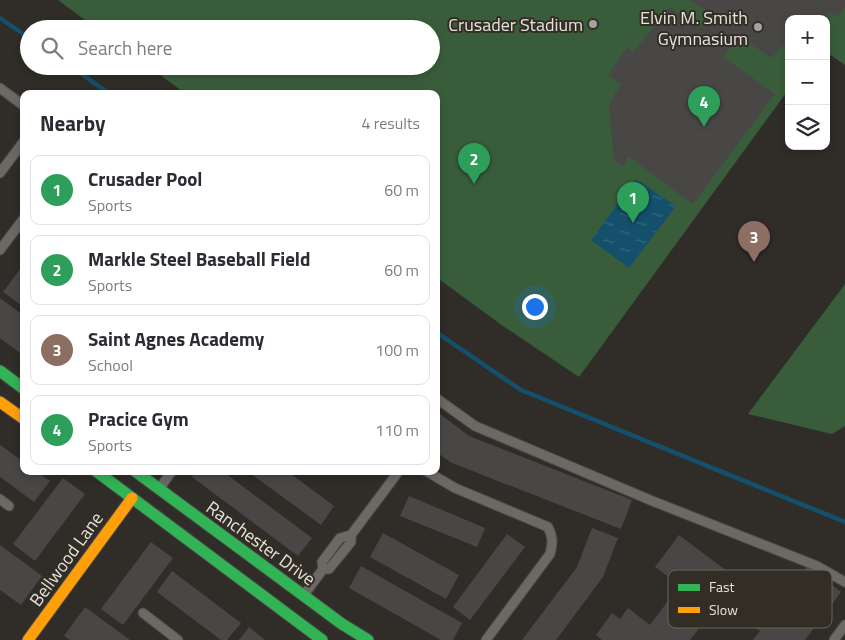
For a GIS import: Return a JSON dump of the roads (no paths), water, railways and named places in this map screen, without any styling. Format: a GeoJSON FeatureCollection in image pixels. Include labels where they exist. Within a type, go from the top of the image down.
{"type":"FeatureCollection","features":[{"type":"Feature","properties":{"kind":"street"},"geometry":{"type":"LineString","coordinates":[[0,371],[20,386]]}},
{"type":"Feature","properties":{"kind":"street"},"geometry":{"type":"LineString","coordinates":[[0,402],[20,416]]}},
{"type":"Feature","properties":{"kind":"street","name":"Ranchester Drive"},"geometry":{"type":"LineString","coordinates":[[101,475],[132,498],[296,605],[368,640]]}},
{"type":"Feature","properties":{"kind":"street","name":"Ranchester Drive"},"geometry":{"type":"LineString","coordinates":[[140,475],[296,605],[322,640]]}},
{"type":"Feature","properties":{"kind":"street","name":"Bellwood Lane"},"geometry":{"type":"LineString","coordinates":[[28,640],[132,498]]}},
{"type":"Feature","properties":{"kind":"lane"},"geometry":{"type":"LineString","coordinates":[[0,88],[20,103]]}},
{"type":"Feature","properties":{"kind":"lane"},"geometry":{"type":"LineString","coordinates":[[0,174],[20,146]]}},
{"type":"Feature","properties":{"kind":"lane"},"geometry":{"type":"LineString","coordinates":[[0,250],[20,223]]}},
{"type":"Feature","properties":{"kind":"lane"},"geometry":{"type":"LineString","coordinates":[[440,401],[474,426],[824,570]]}},
{"type":"Feature","properties":{"kind":"lane"},"geometry":{"type":"LineString","coordinates":[[159,489],[169,475]]}},
{"type":"Feature","properties":{"kind":"lane"},"geometry":{"type":"LineString","coordinates":[[296,605],[324,570],[330,569],[350,542],[350,535],[396,475]]}},
{"type":"Feature","properties":{"kind":"lane"},"geometry":{"type":"LineString","coordinates":[[433,475],[455,488],[548,527],[552,536],[553,543],[550,554],[486,640]]}},
{"type":"Feature","properties":{"kind":"lane"},"geometry":{"type":"LineString","coordinates":[[0,500],[9,506]]}},
{"type":"Feature","properties":{"kind":"lane"},"geometry":{"type":"LineString","coordinates":[[832,575],[845,582]]}},
{"type":"Feature","properties":{"kind":"lane"},"geometry":{"type":"LineString","coordinates":[[143,612],[178,640]]}},
{"type":"Feature","properties":{"kind":"lane"},"geometry":{"type":"LineString","coordinates":[[834,640],[845,625]]}},
{"type":"Feature","properties":{"kind":"water"},"geometry":{"type":"Polygon","coordinates":[[[636,179],[676,206],[629,268],[591,240],[636,179]]]}},
{"type":"Feature","properties":{"kind":"waterway"},"geometry":{"type":"LineString","coordinates":[[0,18],[20,32]]}},
{"type":"Feature","properties":{"kind":"waterway"},"geometry":{"type":"LineString","coordinates":[[83,75],[104,90]]}},
{"type":"Feature","properties":{"kind":"waterway"},"geometry":{"type":"LineString","coordinates":[[440,335],[521,390],[845,522]]}},
{"type":"Feature","properties":{"kind":"place","name":"Crusader Stadium"},"geometry":{"type":"Point","coordinates":[593,24]}},
{"type":"Feature","properties":{"kind":"place","name":"Elvin M. Smith Gymnasium"},"geometry":{"type":"Point","coordinates":[758,27]}},
{"type":"Feature","properties":{"kind":"place","name":"Pracice Gym"},"geometry":{"type":"Point","coordinates":[704,127]}},
{"type":"Feature","properties":{"kind":"place","name":"Markle Steel Baseball Field"},"geometry":{"type":"Point","coordinates":[474,184]}},
{"type":"Feature","properties":{"kind":"place","name":"Crusader Pool"},"geometry":{"type":"Point","coordinates":[633,223]}},
{"type":"Feature","properties":{"kind":"place","name":"Saint Agnes Academy"},"geometry":{"type":"Point","coordinates":[754,262]}}]}
